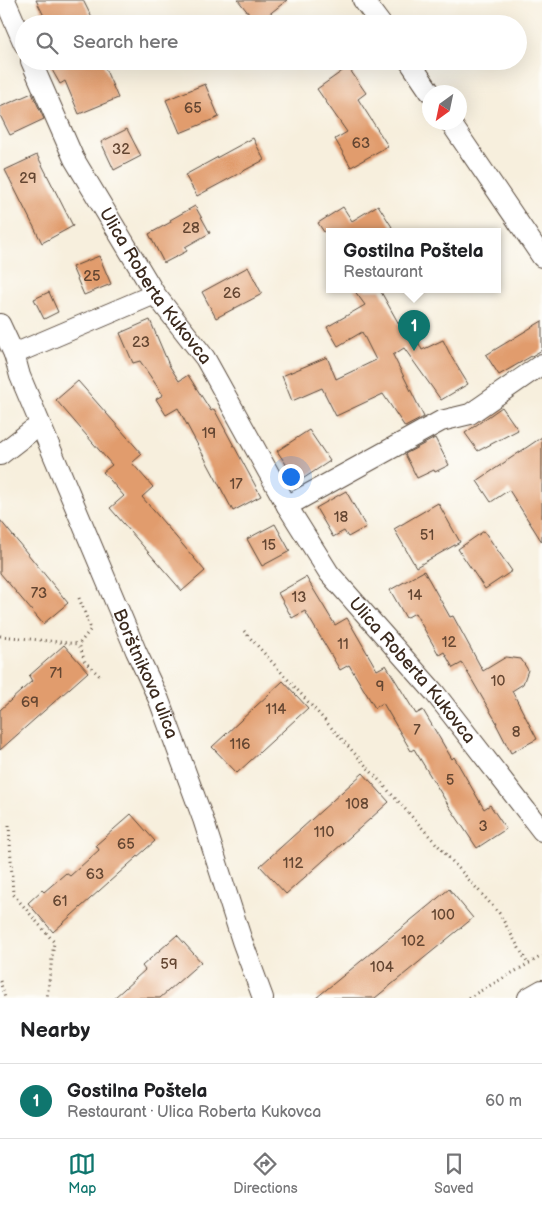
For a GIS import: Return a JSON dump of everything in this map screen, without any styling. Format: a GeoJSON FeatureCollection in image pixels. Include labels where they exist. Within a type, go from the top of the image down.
{"type":"FeatureCollection","features":[{"type":"Feature","properties":{"kind":"street"},"geometry":{"type":"LineString","coordinates":[[5,0],[15,23]]}},
{"type":"Feature","properties":{"kind":"street"},"geometry":{"type":"LineString","coordinates":[[363,0],[375,15]]}},
{"type":"Feature","properties":{"kind":"street","name":"Ulica Roberta Kukovca"},"geometry":{"type":"LineString","coordinates":[[35,70],[74,160],[155,294],[205,358],[287,506],[329,573],[434,692],[542,831]]}},
{"type":"Feature","properties":{"kind":"street"},"geometry":{"type":"LineString","coordinates":[[415,70],[425,85]]}},
{"type":"Feature","properties":{"kind":"street"},"geometry":{"type":"LineString","coordinates":[[455,130],[542,257]]}},
{"type":"Feature","properties":{"kind":"street"},"geometry":{"type":"LineString","coordinates":[[14,354],[155,294]]}},
{"type":"Feature","properties":{"kind":"street","name":"Borštnikova ulica"},"geometry":{"type":"LineString","coordinates":[[0,324],[14,354],[20,376],[136,651],[159,700],[203,819],[242,941],[263,998]]}},
{"type":"Feature","properties":{"kind":"street"},"geometry":{"type":"LineString","coordinates":[[287,506],[441,421],[470,414],[542,364]]}},
{"type":"Feature","properties":{"kind":"street"},"geometry":{"type":"LineString","coordinates":[[0,455],[31,431],[41,426]]}},
{"type":"Feature","properties":{"kind":"street"},"geometry":{"type":"LineString","coordinates":[[528,998],[542,990]]}},
{"type":"Feature","properties":{"kind":"path"},"geometry":{"type":"LineString","coordinates":[[79,598],[91,629],[79,644]]}},
{"type":"Feature","properties":{"kind":"path"},"geometry":{"type":"LineString","coordinates":[[244,631],[499,913],[528,964]]}},
{"type":"Feature","properties":{"kind":"path"},"geometry":{"type":"LineString","coordinates":[[0,636],[79,644]]}},
{"type":"Feature","properties":{"kind":"path"},"geometry":{"type":"LineString","coordinates":[[79,644],[85,662],[102,678]]}},
{"type":"Feature","properties":{"kind":"path"},"geometry":{"type":"LineString","coordinates":[[9,825],[13,894],[54,942],[47,998]]}},
{"type":"Feature","properties":{"kind":"path"},"geometry":{"type":"LineString","coordinates":[[468,998],[542,956]]}},
{"type":"Feature","properties":{"kind":"path"},"geometry":{"type":"LineString","coordinates":[[0,981],[5,998]]}},
{"type":"Feature","properties":{"kind":"building"},"geometry":{"type":"Polygon","coordinates":[[[36,0],[83,0],[90,15],[44,15],[36,0]]]}},
{"type":"Feature","properties":{"kind":"building"},"geometry":{"type":"Polygon","coordinates":[[[238,0],[287,0],[268,15],[250,15],[238,0]]]}},
{"type":"Feature","properties":{"kind":"building"},"geometry":{"type":"Polygon","coordinates":[[[52,70],[106,70],[118,98],[79,114],[65,81],[60,84],[52,70]]]}},
{"type":"Feature","properties":{"kind":"building"},"geometry":{"type":"Polygon","coordinates":[[[344,70],[350,70],[366,93],[358,99],[388,146],[351,167],[335,139],[347,132],[317,89],[344,70]]]}},
{"type":"Feature","properties":{"kind":"building"},"geometry":{"type":"Polygon","coordinates":[[[205,84],[219,117],[180,133],[166,100],[205,84]]]}},
{"type":"Feature","properties":{"kind":"building"},"geometry":{"type":"Polygon","coordinates":[[[32,93],[44,119],[10,135],[0,115],[0,107],[32,93]]]}},
{"type":"Feature","properties":{"kind":"building"},"geometry":{"type":"Polygon","coordinates":[[[127,129],[141,156],[114,170],[101,142],[127,129]]]}},
{"type":"Feature","properties":{"kind":"building"},"geometry":{"type":"Polygon","coordinates":[[[253,138],[264,160],[197,196],[185,175],[253,138]]]}},
{"type":"Feature","properties":{"kind":"building"},"geometry":{"type":"Polygon","coordinates":[[[37,155],[73,226],[42,243],[5,170],[37,155]]]}},
{"type":"Feature","properties":{"kind":"building"},"geometry":{"type":"Polygon","coordinates":[[[378,205],[392,227],[326,228],[326,232],[324,232],[318,223],[343,207],[352,221],[378,205]]]}},
{"type":"Feature","properties":{"kind":"building"},"geometry":{"type":"Polygon","coordinates":[[[195,206],[210,233],[185,247],[187,251],[164,263],[149,234],[195,206]]]}},
{"type":"Feature","properties":{"kind":"building"},"geometry":{"type":"Polygon","coordinates":[[[99,256],[111,284],[84,295],[72,267],[99,256]]]}},
{"type":"Feature","properties":{"kind":"building"},"geometry":{"type":"Polygon","coordinates":[[[248,267],[262,294],[216,318],[202,292],[248,267]]]}},
{"type":"Feature","properties":{"kind":"building"},"geometry":{"type":"Polygon","coordinates":[[[49,292],[58,312],[44,319],[34,299],[49,292]]]}},
{"type":"Feature","properties":{"kind":"building"},"geometry":{"type":"Polygon","coordinates":[[[356,293],[382,293],[405,335],[413,331],[422,350],[443,340],[468,384],[441,400],[404,348],[393,355],[424,417],[405,427],[383,394],[336,416],[322,388],[292,401],[282,376],[327,357],[336,379],[376,360],[362,332],[338,346],[327,327],[365,305],[356,293]]]}},
{"type":"Feature","properties":{"kind":"building"},"geometry":{"type":"Polygon","coordinates":[[[150,320],[169,365],[179,381],[188,375],[211,411],[214,409],[261,496],[233,511],[178,408],[166,415],[156,399],[163,395],[140,361],[133,363],[120,333],[150,320]]]}},
{"type":"Feature","properties":{"kind":"building"},"geometry":{"type":"Polygon","coordinates":[[[542,321],[542,350],[499,375],[486,355],[542,321]]]}},
{"type":"Feature","properties":{"kind":"building"},"geometry":{"type":"Polygon","coordinates":[[[78,381],[142,454],[132,463],[153,487],[142,497],[205,571],[182,591],[110,508],[124,496],[103,472],[112,465],[56,400],[78,381]]]}},
{"type":"Feature","properties":{"kind":"building"},"geometry":{"type":"Polygon","coordinates":[[[502,407],[518,430],[478,451],[465,433],[502,407]]]}},
{"type":"Feature","properties":{"kind":"building"},"geometry":{"type":"Polygon","coordinates":[[[309,430],[330,461],[298,482],[277,451],[309,430]]]}},
{"type":"Feature","properties":{"kind":"building"},"geometry":{"type":"Polygon","coordinates":[[[542,437],[542,542],[509,490],[491,502],[477,481],[542,437]]]}},
{"type":"Feature","properties":{"kind":"building"},"geometry":{"type":"Polygon","coordinates":[[[435,438],[449,465],[417,478],[405,454],[435,438]]]}},
{"type":"Feature","properties":{"kind":"building"},"geometry":{"type":"Polygon","coordinates":[[[346,491],[366,527],[348,537],[344,531],[333,537],[316,508],[346,491]]]}},
{"type":"Feature","properties":{"kind":"building"},"geometry":{"type":"Polygon","coordinates":[[[438,503],[460,542],[416,567],[394,529],[438,503]]]}},
{"type":"Feature","properties":{"kind":"building"},"geometry":{"type":"Polygon","coordinates":[[[0,520],[68,603],[43,624],[0,573],[0,520]]]}},
{"type":"Feature","properties":{"kind":"building"},"geometry":{"type":"Polygon","coordinates":[[[275,524],[290,551],[262,566],[247,539],[275,524]]]}},
{"type":"Feature","properties":{"kind":"building"},"geometry":{"type":"Polygon","coordinates":[[[484,531],[512,571],[485,589],[458,549],[484,531]]]}},
{"type":"Feature","properties":{"kind":"building"},"geometry":{"type":"Polygon","coordinates":[[[424,571],[450,617],[453,616],[483,671],[506,657],[521,659],[528,670],[523,684],[512,691],[537,739],[511,753],[497,723],[462,663],[453,668],[444,652],[439,655],[415,613],[406,618],[390,590],[424,571]]]}},
{"type":"Feature","properties":{"kind":"building"},"geometry":{"type":"Polygon","coordinates":[[[306,577],[335,625],[347,618],[377,670],[386,665],[416,714],[423,710],[452,759],[454,757],[484,809],[490,805],[506,829],[477,848],[414,749],[411,751],[383,703],[375,708],[349,665],[340,670],[305,611],[292,618],[278,593],[306,577]]]}},
{"type":"Feature","properties":{"kind":"building"},"geometry":{"type":"Polygon","coordinates":[[[64,645],[88,672],[0,750],[0,710],[32,681],[29,676],[64,645]]]}},
{"type":"Feature","properties":{"kind":"building"},"geometry":{"type":"Polygon","coordinates":[[[283,681],[308,708],[237,773],[212,747],[283,681]]]}},
{"type":"Feature","properties":{"kind":"building"},"geometry":{"type":"Polygon","coordinates":[[[363,773],[389,802],[286,894],[260,866],[363,773]]]}},
{"type":"Feature","properties":{"kind":"building"},"geometry":{"type":"Polygon","coordinates":[[[131,814],[155,841],[53,932],[28,903],[42,890],[44,892],[66,873],[70,876],[99,850],[96,845],[131,814]]]}},
{"type":"Feature","properties":{"kind":"building"},"geometry":{"type":"Polygon","coordinates":[[[449,889],[473,918],[375,998],[316,998],[449,889]]]}},
{"type":"Feature","properties":{"kind":"building"},"geometry":{"type":"Polygon","coordinates":[[[177,935],[201,962],[160,998],[114,998],[145,970],[142,966],[177,935]]]}},
{"type":"Feature","properties":{"kind":"place","name":"Gostilna Poštela"},"geometry":{"type":"Point","coordinates":[414,351]}}]}
